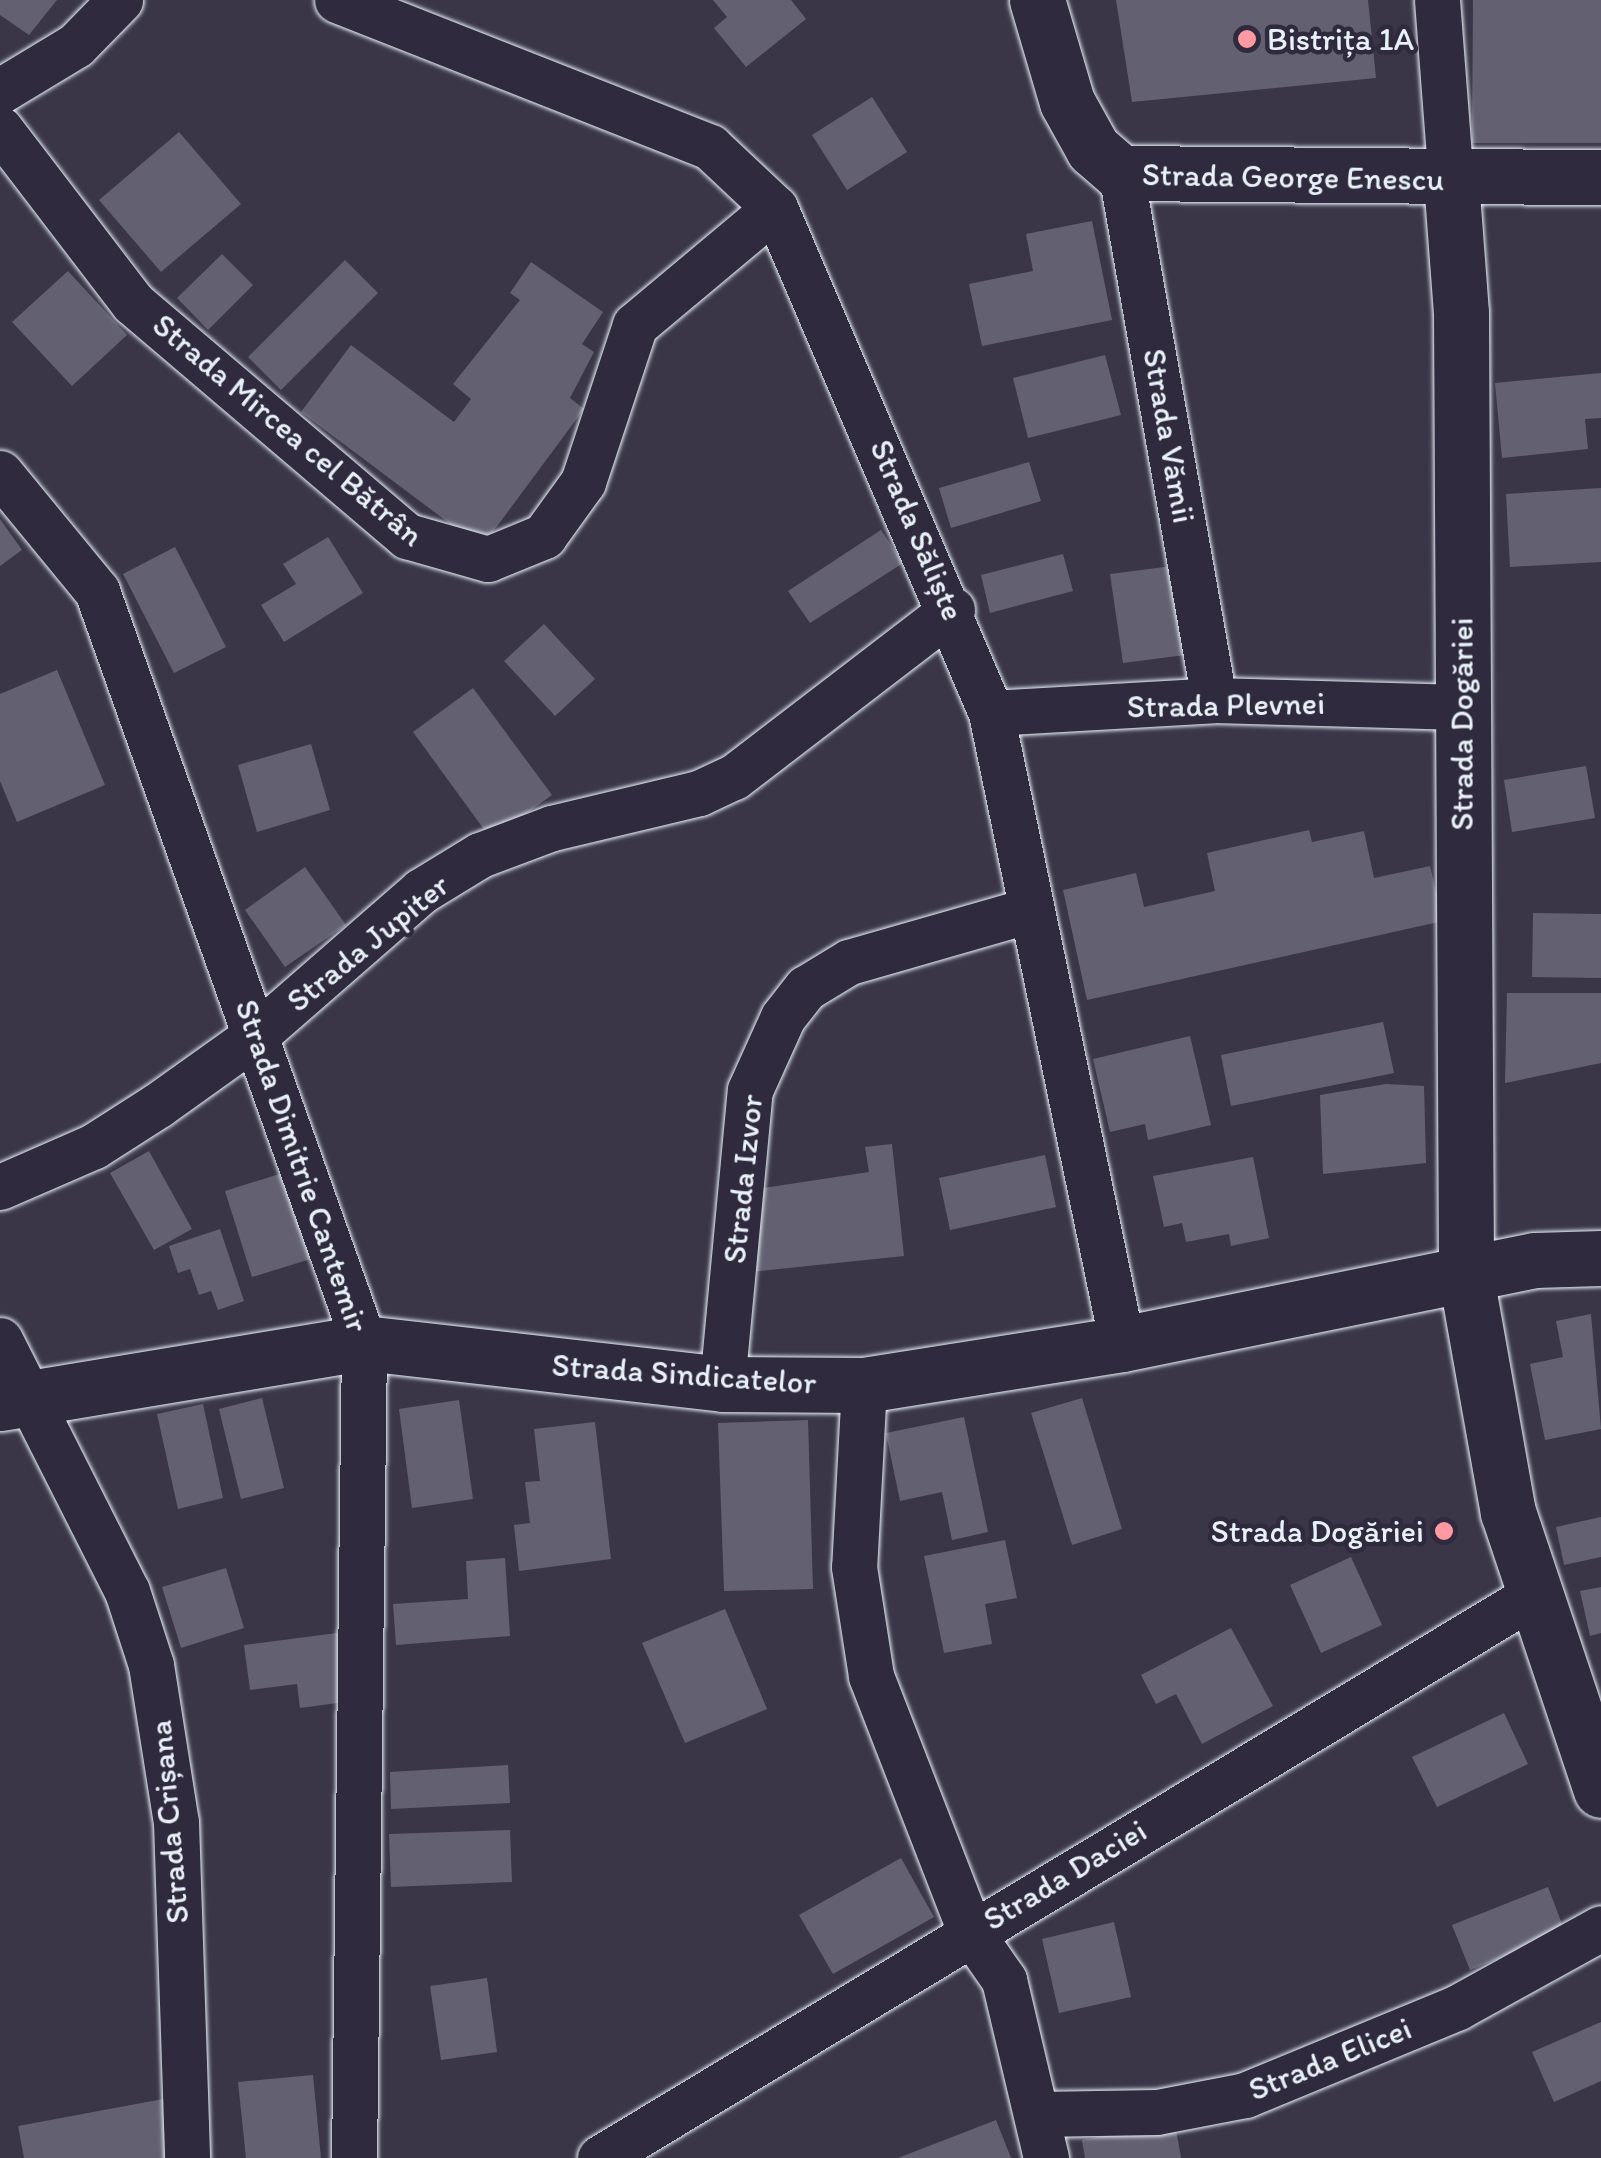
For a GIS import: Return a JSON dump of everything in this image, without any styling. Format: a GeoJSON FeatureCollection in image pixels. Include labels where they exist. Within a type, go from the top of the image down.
{"type":"FeatureCollection","features":[{"type":"Feature","properties":{"kind":"street"},"geometry":{"type":"LineString","coordinates":[[0,92],[76,45],[120,0]]}},
{"type":"Feature","properties":{"kind":"street","name":"Strada Săliște"},"geometry":{"type":"LineString","coordinates":[[337,0],[710,147],[776,208],[952,610],[991,713],[1122,1344]]}},
{"type":"Feature","properties":{"kind":"street","name":"Strada George Enescu"},"geometry":{"type":"LineString","coordinates":[[1037,0],[1067,102],[1093,148],[1121,173],[1451,180],[1601,176]]}},
{"type":"Feature","properties":{"kind":"street","name":"Strada Dogăriei"},"geometry":{"type":"LineString","coordinates":[[1437,0],[1461,314],[1466,1277],[1508,1512],[1532,1596],[1601,1790]]}},
{"type":"Feature","properties":{"kind":"street","name":"Strada Mircea cel Bătrân"},"geometry":{"type":"LineString","coordinates":[[0,129],[134,303],[407,536],[488,559],[544,536],[582,482],[634,326],[776,208]]}},
{"type":"Feature","properties":{"kind":"street","name":"Strada Vămii"},"geometry":{"type":"LineString","coordinates":[[1121,173],[1214,700]]}},
{"type":"Feature","properties":{"kind":"street","name":"Strada Dimitrie Cantemir"},"geometry":{"type":"LineString","coordinates":[[0,474],[97,591],[364,1344],[354,2158]]}},
{"type":"Feature","properties":{"kind":"street","name":"Strada Jupiter"},"geometry":{"type":"LineString","coordinates":[[0,1188],[94,1146],[256,1035],[421,891],[480,856],[552,828],[699,794],[734,778],[952,610]]}},
{"type":"Feature","properties":{"kind":"street","name":"Strada Plevnei"},"geometry":{"type":"LineString","coordinates":[[991,713],[1214,700],[1462,707]]}},
{"type":"Feature","properties":{"kind":"street","name":"Strada Izvor"},"geometry":{"type":"LineString","coordinates":[[722,1384],[750,1090],[783,1016],[806,988],[848,962],[1030,910]]}},
{"type":"Feature","properties":{"kind":"street","name":"Strada Sindicatelor"},"geometry":{"type":"LineString","coordinates":[[14,1401],[364,1344],[722,1384],[864,1385],[1122,1344],[1536,1260],[1601,1258]]}},
{"type":"Feature","properties":{"kind":"street","name":"Strada Crișana"},"geometry":{"type":"LineString","coordinates":[[0,1340],[14,1401],[127,1592],[163,1722],[176,1822],[187,2158]]}},
{"type":"Feature","properties":{"kind":"street"},"geometry":{"type":"LineString","coordinates":[[864,1385],[854,1566],[871,1676],[970,1931],[1004,1980],[1046,2158]]}},
{"type":"Feature","properties":{"kind":"street","name":"Strada Daciei"},"geometry":{"type":"LineString","coordinates":[[600,2158],[970,1931],[1532,1596]]}},
{"type":"Feature","properties":{"kind":"street","name":"Strada Elicei"},"geometry":{"type":"LineString","coordinates":[[1038,2114],[1157,2112],[1246,2095],[1458,2007],[1601,1928]]}},
{"type":"Feature","properties":{"kind":"building"},"geometry":{"type":"Polygon","coordinates":[[[0,0],[57,0],[29,35],[0,15],[0,0]]]}},
{"type":"Feature","properties":{"kind":"building"},"geometry":{"type":"Polygon","coordinates":[[[713,0],[791,0],[806,19],[746,67],[714,28],[727,17],[713,0]]]}},
{"type":"Feature","properties":{"kind":"building","name":"Bistrița 1A"},"geometry":{"type":"Polygon","coordinates":[[[1116,0],[1368,0],[1376,78],[1132,102],[1116,0]]]}},
{"type":"Feature","properties":{"kind":"building"},"geometry":{"type":"Polygon","coordinates":[[[1473,0],[1601,0],[1601,143],[1472,143],[1473,0]]]}},
{"type":"Feature","properties":{"kind":"building"},"geometry":{"type":"Polygon","coordinates":[[[872,97],[907,152],[847,190],[812,135],[872,97]]]}},
{"type":"Feature","properties":{"kind":"building"},"geometry":{"type":"Polygon","coordinates":[[[179,132],[241,204],[161,272],[99,200],[179,132]]]}},
{"type":"Feature","properties":{"kind":"building"},"geometry":{"type":"Polygon","coordinates":[[[1092,221],[1112,320],[982,346],[969,284],[1033,271],[1026,234],[1092,221]]]}},
{"type":"Feature","properties":{"kind":"building"},"geometry":{"type":"Polygon","coordinates":[[[222,254],[253,285],[208,330],[177,298],[222,254]]]}},
{"type":"Feature","properties":{"kind":"building"},"geometry":{"type":"Polygon","coordinates":[[[345,260],[378,293],[281,390],[248,357],[345,260]]]}},
{"type":"Feature","properties":{"kind":"building"},"geometry":{"type":"Polygon","coordinates":[[[531,262],[603,312],[582,344],[594,352],[570,398],[584,409],[492,533],[469,538],[301,412],[351,345],[454,422],[471,399],[453,384],[520,300],[510,293],[531,262]]]}},
{"type":"Feature","properties":{"kind":"building"},"geometry":{"type":"Polygon","coordinates":[[[68,271],[127,335],[72,386],[12,322],[68,271]]]}},
{"type":"Feature","properties":{"kind":"building"},"geometry":{"type":"Polygon","coordinates":[[[1105,355],[1121,415],[1028,438],[1013,378],[1105,355]]]}},
{"type":"Feature","properties":{"kind":"building"},"geometry":{"type":"Polygon","coordinates":[[[1601,373],[1601,418],[1585,419],[1588,449],[1502,458],[1495,383],[1601,373]]]}},
{"type":"Feature","properties":{"kind":"building"},"geometry":{"type":"Polygon","coordinates":[[[1029,462],[1041,501],[951,528],[939,488],[1029,462]]]}},
{"type":"Feature","properties":{"kind":"building"},"geometry":{"type":"Polygon","coordinates":[[[1601,488],[1601,562],[1510,567],[1506,494],[1601,488]]]}},
{"type":"Feature","properties":{"kind":"building"},"geometry":{"type":"Polygon","coordinates":[[[0,519],[22,550],[0,566],[0,519]]]}},
{"type":"Feature","properties":{"kind":"building"},"geometry":{"type":"Polygon","coordinates":[[[881,530],[903,563],[810,623],[788,591],[881,530]]]}},
{"type":"Feature","properties":{"kind":"building"},"geometry":{"type":"Polygon","coordinates":[[[328,537],[363,593],[284,642],[261,605],[296,584],[283,564],[328,537]]]}},
{"type":"Feature","properties":{"kind":"building"},"geometry":{"type":"Polygon","coordinates":[[[175,547],[226,647],[174,673],[123,574],[175,547]]]}},
{"type":"Feature","properties":{"kind":"building"},"geometry":{"type":"Polygon","coordinates":[[[1063,554],[1073,591],[990,613],[981,575],[1063,554]]]}},
{"type":"Feature","properties":{"kind":"building"},"geometry":{"type":"Polygon","coordinates":[[[1172,566],[1185,655],[1123,663],[1110,574],[1172,566]]]}},
{"type":"Feature","properties":{"kind":"building"},"geometry":{"type":"Polygon","coordinates":[[[544,624],[595,679],[555,716],[504,661],[544,624]]]}},
{"type":"Feature","properties":{"kind":"building"},"geometry":{"type":"Polygon","coordinates":[[[57,670],[105,785],[17,822],[0,781],[0,694],[57,670]]]}},
{"type":"Feature","properties":{"kind":"building"},"geometry":{"type":"Polygon","coordinates":[[[473,688],[552,795],[491,839],[413,732],[473,688]]]}},
{"type":"Feature","properties":{"kind":"building"},"geometry":{"type":"Polygon","coordinates":[[[311,744],[330,810],[257,832],[238,765],[311,744]]]}},
{"type":"Feature","properties":{"kind":"building"},"geometry":{"type":"Polygon","coordinates":[[[1586,766],[1595,818],[1512,832],[1504,780],[1586,766]]]}},
{"type":"Feature","properties":{"kind":"building"},"geometry":{"type":"Polygon","coordinates":[[[1309,830],[1312,842],[1364,831],[1374,878],[1430,866],[1443,921],[1087,1000],[1063,890],[1136,873],[1144,907],[1215,891],[1207,853],[1309,830]]]}},
{"type":"Feature","properties":{"kind":"building"},"geometry":{"type":"Polygon","coordinates":[[[305,867],[346,925],[285,967],[245,910],[305,867]]]}},
{"type":"Feature","properties":{"kind":"building"},"geometry":{"type":"Polygon","coordinates":[[[1533,913],[1601,914],[1601,978],[1532,977],[1533,913]]]}},
{"type":"Feature","properties":{"kind":"building"},"geometry":{"type":"Polygon","coordinates":[[[1507,993],[1601,993],[1601,1063],[1505,1083],[1507,993]]]}},
{"type":"Feature","properties":{"kind":"building"},"geometry":{"type":"Polygon","coordinates":[[[1383,1022],[1394,1073],[1231,1106],[1221,1055],[1383,1022]]]}},
{"type":"Feature","properties":{"kind":"building"},"geometry":{"type":"Polygon","coordinates":[[[1190,1036],[1211,1125],[1148,1140],[1145,1124],[1110,1132],[1093,1059],[1190,1036]]]}},
{"type":"Feature","properties":{"kind":"building"},"geometry":{"type":"Polygon","coordinates":[[[1386,1084],[1424,1086],[1426,1163],[1323,1174],[1320,1095],[1386,1084]]]}},
{"type":"Feature","properties":{"kind":"building"},"geometry":{"type":"Polygon","coordinates":[[[892,1144],[904,1256],[741,1273],[751,1190],[869,1172],[865,1147],[892,1144]]]}},
{"type":"Feature","properties":{"kind":"building"},"geometry":{"type":"Polygon","coordinates":[[[149,1151],[192,1229],[154,1250],[110,1173],[149,1151]]]}},
{"type":"Feature","properties":{"kind":"building"},"geometry":{"type":"Polygon","coordinates":[[[1045,1155],[1056,1207],[950,1230],[939,1178],[1045,1155]]]}},
{"type":"Feature","properties":{"kind":"building"},"geometry":{"type":"Polygon","coordinates":[[[1253,1157],[1269,1238],[1231,1246],[1229,1234],[1186,1242],[1182,1223],[1164,1227],[1153,1176],[1253,1157]]]}},
{"type":"Feature","properties":{"kind":"building"},"geometry":{"type":"Polygon","coordinates":[[[286,1172],[314,1258],[252,1277],[225,1191],[286,1172]]]}},
{"type":"Feature","properties":{"kind":"building"},"geometry":{"type":"Polygon","coordinates":[[[220,1229],[244,1301],[218,1310],[211,1291],[199,1295],[190,1269],[178,1273],[169,1246],[220,1229]]]}},
{"type":"Feature","properties":{"kind":"building"},"geometry":{"type":"Polygon","coordinates":[[[1591,1314],[1601,1429],[1545,1440],[1530,1364],[1563,1357],[1556,1321],[1591,1314]]]}},
{"type":"Feature","properties":{"kind":"building"},"geometry":{"type":"Polygon","coordinates":[[[262,1398],[284,1488],[241,1499],[219,1409],[262,1398]]]}},
{"type":"Feature","properties":{"kind":"building"},"geometry":{"type":"Polygon","coordinates":[[[1082,1398],[1122,1529],[1072,1545],[1031,1413],[1082,1398]]]}},
{"type":"Feature","properties":{"kind":"building"},"geometry":{"type":"Polygon","coordinates":[[[459,1400],[473,1499],[412,1508],[399,1409],[459,1400]]]}},
{"type":"Feature","properties":{"kind":"building"},"geometry":{"type":"Polygon","coordinates":[[[203,1404],[223,1498],[178,1509],[157,1414],[203,1404]]]}},
{"type":"Feature","properties":{"kind":"building"},"geometry":{"type":"Polygon","coordinates":[[[964,1417],[988,1532],[952,1540],[942,1492],[900,1501],[886,1433],[964,1417]]]}},
{"type":"Feature","properties":{"kind":"building"},"geometry":{"type":"Polygon","coordinates":[[[808,1420],[813,1589],[724,1591],[718,1423],[808,1420]]]}},
{"type":"Feature","properties":{"kind":"building"},"geometry":{"type":"Polygon","coordinates":[[[595,1422],[611,1559],[519,1571],[514,1525],[530,1523],[525,1482],[540,1481],[534,1429],[595,1422]]]}},
{"type":"Feature","properties":{"kind":"building"},"geometry":{"type":"Polygon","coordinates":[[[1601,1517],[1601,1557],[1564,1565],[1556,1527],[1601,1517]]]}},
{"type":"Feature","properties":{"kind":"building"},"geometry":{"type":"Polygon","coordinates":[[[1005,1540],[1017,1598],[985,1604],[992,1644],[944,1653],[924,1556],[1005,1540]]]}},
{"type":"Feature","properties":{"kind":"building"},"geometry":{"type":"Polygon","coordinates":[[[1351,1557],[1382,1625],[1321,1653],[1290,1585],[1351,1557]]]}},
{"type":"Feature","properties":{"kind":"building"},"geometry":{"type":"Polygon","coordinates":[[[505,1558],[510,1636],[396,1645],[393,1604],[468,1599],[466,1561],[505,1558]]]}},
{"type":"Feature","properties":{"kind":"building"},"geometry":{"type":"Polygon","coordinates":[[[226,1568],[244,1628],[181,1648],[162,1587],[226,1568]]]}},
{"type":"Feature","properties":{"kind":"building"},"geometry":{"type":"Polygon","coordinates":[[[1601,1587],[1601,1633],[1590,1636],[1580,1591],[1601,1587]]]}},
{"type":"Feature","properties":{"kind":"building"},"geometry":{"type":"Polygon","coordinates":[[[725,1609],[767,1709],[685,1743],[642,1643],[725,1609]]]}},
{"type":"Feature","properties":{"kind":"building"},"geometry":{"type":"Polygon","coordinates":[[[1231,1628],[1273,1706],[1202,1744],[1176,1694],[1156,1704],[1141,1675],[1231,1628]]]}},
{"type":"Feature","properties":{"kind":"building"},"geometry":{"type":"Polygon","coordinates":[[[337,1633],[345,1702],[300,1708],[297,1684],[250,1690],[244,1645],[337,1633]]]}},
{"type":"Feature","properties":{"kind":"building"},"geometry":{"type":"Polygon","coordinates":[[[1504,1713],[1528,1764],[1437,1807],[1412,1757],[1504,1713]]]}},
{"type":"Feature","properties":{"kind":"building"},"geometry":{"type":"Polygon","coordinates":[[[508,1765],[510,1803],[391,1809],[390,1772],[508,1765]]]}},
{"type":"Feature","properties":{"kind":"building"},"geometry":{"type":"Polygon","coordinates":[[[510,1830],[512,1882],[391,1887],[389,1834],[510,1830]]]}},
{"type":"Feature","properties":{"kind":"building"},"geometry":{"type":"Polygon","coordinates":[[[901,1858],[934,1917],[833,1974],[799,1915],[901,1858]]]}},
{"type":"Feature","properties":{"kind":"building"},"geometry":{"type":"Polygon","coordinates":[[[1548,1887],[1565,1932],[1470,1970],[1452,1925],[1548,1887]]]}},
{"type":"Feature","properties":{"kind":"building"},"geometry":{"type":"Polygon","coordinates":[[[1114,1922],[1131,1997],[1059,2013],[1042,1939],[1114,1922]]]}},
{"type":"Feature","properties":{"kind":"building"},"geometry":{"type":"Polygon","coordinates":[[[487,1978],[497,2052],[441,2060],[430,1986],[487,1978]]]}},
{"type":"Feature","properties":{"kind":"building"},"geometry":{"type":"Polygon","coordinates":[[[1601,2022],[1601,2081],[1554,2102],[1532,2052],[1601,2022]]]}},
{"type":"Feature","properties":{"kind":"building"},"geometry":{"type":"Polygon","coordinates":[[[313,2075],[321,2158],[246,2158],[238,2082],[313,2075]]]}},
{"type":"Feature","properties":{"kind":"building"},"geometry":{"type":"Polygon","coordinates":[[[163,2099],[173,2158],[24,2158],[18,2126],[163,2099]]]}},
{"type":"Feature","properties":{"kind":"building"},"geometry":{"type":"Polygon","coordinates":[[[996,2120],[1011,2158],[898,2158],[996,2120]]]}},
{"type":"Feature","properties":{"kind":"building"},"geometry":{"type":"Polygon","coordinates":[[[1175,2124],[1181,2158],[1085,2158],[1082,2140],[1175,2124]]]}},
{"type":"Feature","properties":{"kind":"place","name":"Bistrița 1A"},"geometry":{"type":"Point","coordinates":[1247,39]}},
{"type":"Feature","properties":{"kind":"place","name":"Strada Dogăriei"},"geometry":{"type":"Point","coordinates":[1444,1531]}}]}
